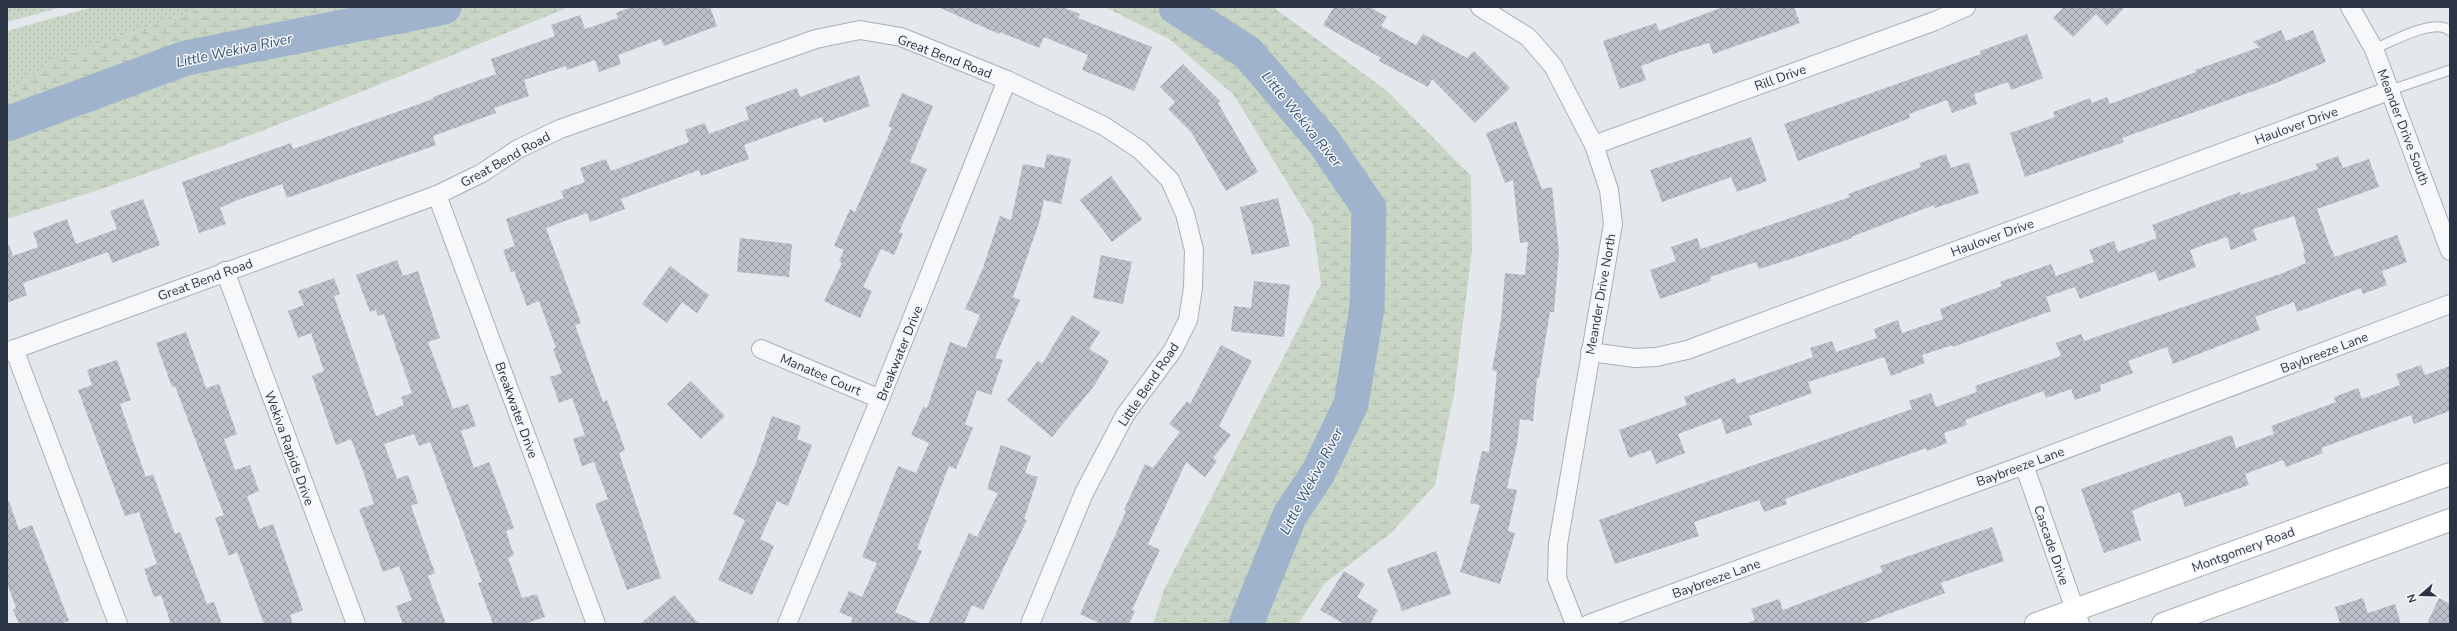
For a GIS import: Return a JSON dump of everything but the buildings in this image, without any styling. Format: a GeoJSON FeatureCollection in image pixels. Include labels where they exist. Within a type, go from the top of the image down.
{"type":"FeatureCollection","features":[{"type":"Feature","properties":{"kind":"main road","name":"Montgomery Road"},"geometry":{"type":"LineString","coordinates":[[2036,624],[2077,617],[2450,474]]}},
{"type":"Feature","properties":{"kind":"main road"},"geometry":{"type":"LineString","coordinates":[[2163,624],[2450,520]]}},
{"type":"Feature","properties":{"kind":"street","name":"Meander Drive North"},"geometry":{"type":"LineString","coordinates":[[1480,7],[1528,37],[1553,66],[1594,145],[1609,190],[1612,224],[1558,544],[1556,578],[1575,624]]}},
{"type":"Feature","properties":{"kind":"street","name":"Rill Drive"},"geometry":{"type":"LineString","coordinates":[[1594,145],[1935,21],[1966,7]]}},
{"type":"Feature","properties":{"kind":"street","name":"Meander Drive South"},"geometry":{"type":"LineString","coordinates":[[2350,7],[2374,49],[2450,251]]}},
{"type":"Feature","properties":{"kind":"street","name":"Great Bend Road"},"geometry":{"type":"LineString","coordinates":[[11,351],[225,271],[437,195],[482,173],[518,149],[560,129],[816,38],[860,30],[901,37],[1007,80]]}},
{"type":"Feature","properties":{"kind":"street","name":"Breakwater Drive"},"geometry":{"type":"LineString","coordinates":[[787,624],[880,399],[1007,80]]}},
{"type":"Feature","properties":{"kind":"street","name":"Little Bend Road"},"geometry":{"type":"LineString","coordinates":[[1007,80],[1104,126],[1140,150],[1170,180],[1184,214],[1194,250],[1193,288],[1188,320],[1173,350],[1125,415],[1084,493],[1030,624]]}},
{"type":"Feature","properties":{"kind":"street","name":"Haulover Drive"},"geometry":{"type":"LineString","coordinates":[[1590,352],[1635,358],[1687,350],[2390,90]]}},
{"type":"Feature","properties":{"kind":"street","name":"Breakwater Drive"},"geometry":{"type":"LineString","coordinates":[[437,195],[596,624]]}},
{"type":"Feature","properties":{"kind":"street","name":"Wekiva Rapids Drive"},"geometry":{"type":"LineString","coordinates":[[225,271],[356,624]]}},
{"type":"Feature","properties":{"kind":"street","name":"Baybreeze Lane"},"geometry":{"type":"LineString","coordinates":[[1589,624],[2024,465],[2450,304]]}},
{"type":"Feature","properties":{"kind":"street","name":"Manatee Court"},"geometry":{"type":"LineString","coordinates":[[761,349],[880,399]]}},
{"type":"Feature","properties":{"kind":"street"},"geometry":{"type":"LineString","coordinates":[[11,351],[118,624]]}},
{"type":"Feature","properties":{"kind":"street","name":"Cascade Drive"},"geometry":{"type":"LineString","coordinates":[[2024,465],[2077,617]]}},
{"type":"Feature","properties":{"kind":"lane"},"geometry":{"type":"LineString","coordinates":[[2374,49],[2434,26],[2446,27],[2450,31]]}},
{"type":"Feature","properties":{"kind":"lane"},"geometry":{"type":"LineString","coordinates":[[2390,90],[2450,70]]}},
{"type":"Feature","properties":{"kind":"path"},"geometry":{"type":"LineString","coordinates":[[7,12],[27,7]]}},
{"type":"Feature","properties":{"kind":"green space"},"geometry":{"type":"Polygon","coordinates":[[[7,7],[62,7],[7,22],[7,7]]]}},
{"type":"Feature","properties":{"kind":"green space"},"geometry":{"type":"Polygon","coordinates":[[[93,7],[205,7],[53,60],[7,94],[7,31],[93,7]]]}},
{"type":"Feature","properties":{"kind":"green space"},"geometry":{"type":"Polygon","coordinates":[[[205,7],[569,7],[290,120],[149,172],[7,219],[7,94],[53,60],[205,7]]]}},
{"type":"Feature","properties":{"kind":"green space"},"geometry":{"type":"Polygon","coordinates":[[[1105,7],[1273,7],[1387,91],[1471,176],[1472,250],[1454,394],[1435,485],[1391,533],[1325,583],[1298,624],[1153,624],[1164,590],[1321,284],[1313,225],[1234,95],[1169,39],[1105,7]]]}},
{"type":"Feature","properties":{"kind":"waterway","name":"Little Wekiva River"},"geometry":{"type":"LineString","coordinates":[[7,124],[186,58],[444,7]]}},
{"type":"Feature","properties":{"kind":"waterway","name":"Little Wekiva River"},"geometry":{"type":"LineString","coordinates":[[1176,7],[1248,53],[1324,142],[1369,208],[1367,308],[1351,404],[1318,473],[1290,515],[1246,624]]}}]}
